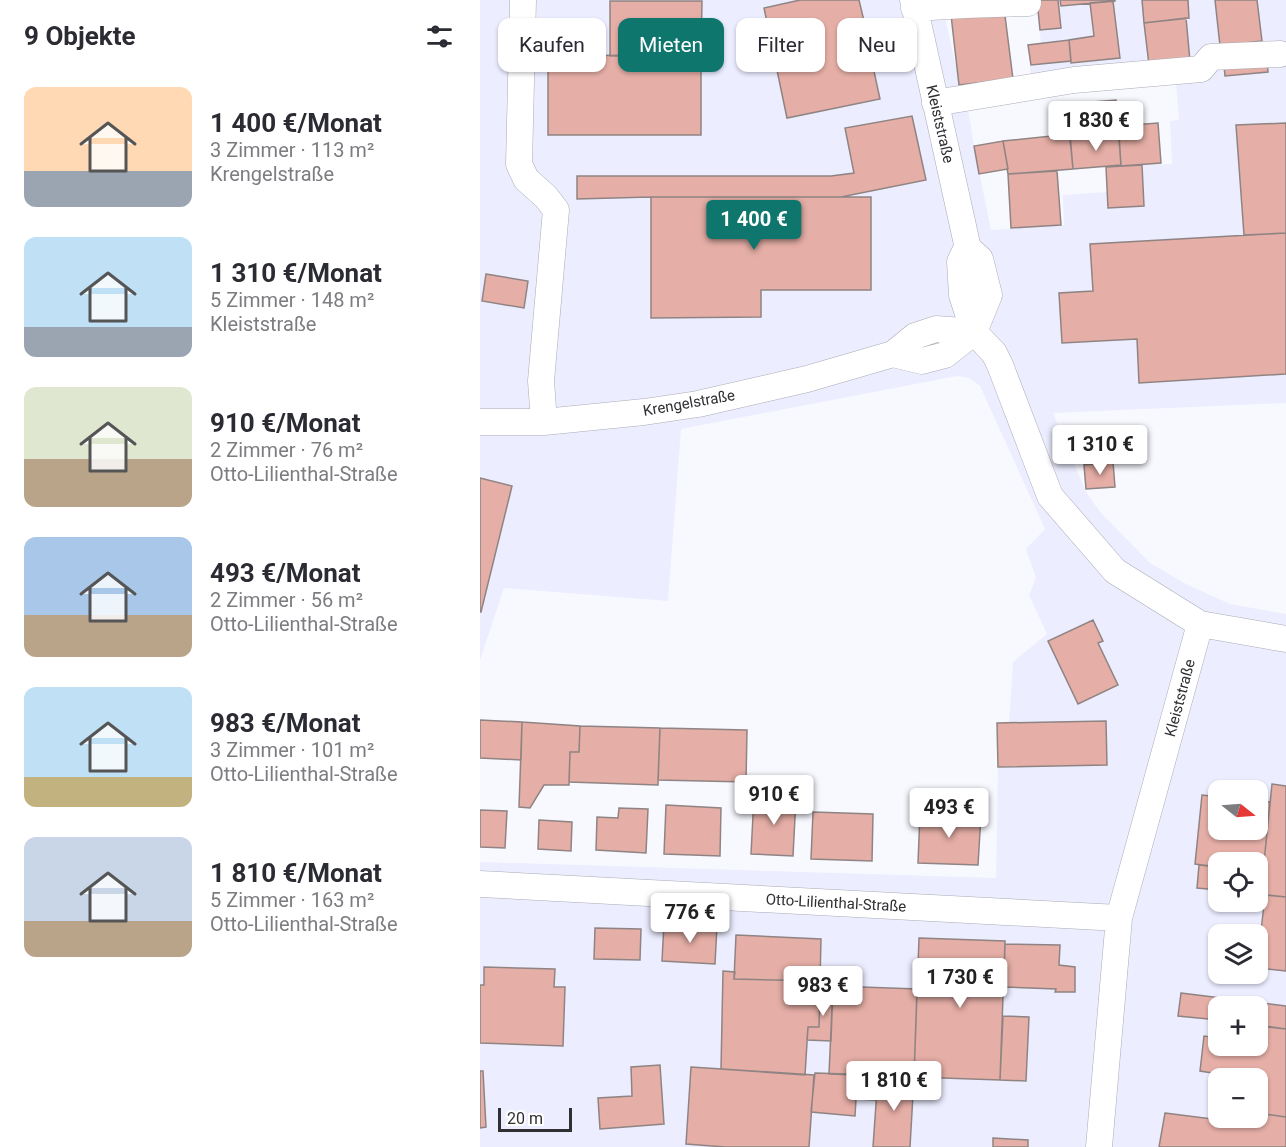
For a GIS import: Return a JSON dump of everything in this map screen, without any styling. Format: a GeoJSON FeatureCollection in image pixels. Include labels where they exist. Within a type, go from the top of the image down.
{"type":"FeatureCollection","features":[{"type":"Feature","properties":{"kind":"street"},"geometry":{"type":"LineString","coordinates":[[523,0],[519,164],[526,179],[546,197],[556,210],[542,381],[544,422]]}},
{"type":"Feature","properties":{"kind":"street"},"geometry":{"type":"LineString","coordinates":[[914,4],[1028,3]]}},
{"type":"Feature","properties":{"kind":"street","name":"Kleiststraße"},"geometry":{"type":"LineString","coordinates":[[914,4],[967,248],[980,259],[989,295],[974,332]]}},
{"type":"Feature","properties":{"kind":"street"},"geometry":{"type":"LineString","coordinates":[[935,103],[1074,80],[1201,69],[1211,57],[1280,54]]}},
{"type":"Feature","properties":{"kind":"street","name":"Krengelstraße"},"geometry":{"type":"LineString","coordinates":[[480,422],[544,422],[698,404],[807,379],[893,354],[915,336],[936,329],[974,332]]}},
{"type":"Feature","properties":{"kind":"street"},"geometry":{"type":"LineString","coordinates":[[974,332],[994,353],[1000,364],[1050,496],[1115,571],[1200,624],[1286,639]]}},
{"type":"Feature","properties":{"kind":"street","name":"Kleiststraße"},"geometry":{"type":"LineString","coordinates":[[1099,1147],[1119,918],[1200,624]]}},
{"type":"Feature","properties":{"kind":"street","name":"Otto-Lilienthal-Straße"},"geometry":{"type":"LineString","coordinates":[[480,884],[1119,918]]}},
{"type":"Feature","properties":{"kind":"shaded area"},"geometry":{"type":"Polygon","coordinates":[[[480,0],[941,0],[960,85],[1031,77],[1028,45],[1041,43],[1036,0],[1286,0],[1286,403],[1053,413],[1086,492],[1101,513],[1150,563],[1186,584],[1230,604],[1286,614],[1286,1147],[480,1147],[480,862],[996,878],[997,723],[1009,723],[1013,662],[1047,634],[1029,595],[1036,578],[1026,549],[1045,529],[980,386],[969,378],[957,376],[681,429],[668,601],[504,588],[480,660],[480,0]],[[1176,81],[967,102],[991,230],[1064,225],[1063,195],[1107,192],[1106,167],[1172,164],[1170,121],[1179,120],[1176,81]]]}},
{"type":"Feature","properties":{"kind":"building"},"geometry":{"type":"Polygon","coordinates":[[[800,0],[859,0],[863,18],[837,18],[837,72],[874,72],[880,99],[787,118],[777,72],[825,72],[825,18],[766,18],[764,8],[800,0]]]}},
{"type":"Feature","properties":{"kind":"building"},"geometry":{"type":"Polygon","coordinates":[[[1037,0],[1058,0],[1061,28],[1040,30],[1037,0]]]}},
{"type":"Feature","properties":{"kind":"building"},"geometry":{"type":"Polygon","coordinates":[[[1060,0],[1115,0],[1115,1],[1061,6],[1060,0]]]}},
{"type":"Feature","properties":{"kind":"building"},"geometry":{"type":"Polygon","coordinates":[[[1142,0],[1188,0],[1189,18],[1144,23],[1142,0]]]}},
{"type":"Feature","properties":{"kind":"building"},"geometry":{"type":"Polygon","coordinates":[[[1215,0],[1257,0],[1262,41],[1220,46],[1215,0]]]}},
{"type":"Feature","properties":{"kind":"building"},"geometry":{"type":"Polygon","coordinates":[[[610,1],[702,1],[702,18],[618,18],[618,56],[610,56],[610,1]]]}},
{"type":"Feature","properties":{"kind":"building"},"geometry":{"type":"Polygon","coordinates":[[[1113,1],[1120,58],[1071,63],[1069,40],[1094,36],[1090,3],[1113,1]]]}},
{"type":"Feature","properties":{"kind":"building"},"geometry":{"type":"Polygon","coordinates":[[[1004,8],[1013,79],[959,85],[951,15],[1004,8]]]}},
{"type":"Feature","properties":{"kind":"building"},"geometry":{"type":"Polygon","coordinates":[[[1186,18],[1190,61],[1149,65],[1144,23],[1186,18]]]}},
{"type":"Feature","properties":{"kind":"building"},"geometry":{"type":"Polygon","coordinates":[[[1069,40],[1071,61],[1031,65],[1028,45],[1069,40]]]}},
{"type":"Feature","properties":{"kind":"building"},"geometry":{"type":"Polygon","coordinates":[[[606,55],[618,55],[618,72],[701,72],[701,135],[548,135],[548,72],[606,72],[606,55]]]}},
{"type":"Feature","properties":{"kind":"building"},"geometry":{"type":"Polygon","coordinates":[[[1267,61],[1268,72],[1225,76],[1224,66],[1267,61]]]}},
{"type":"Feature","properties":{"kind":"building"},"geometry":{"type":"Polygon","coordinates":[[[1116,100],[1118,116],[1094,118],[1093,102],[1116,100]]]}},
{"type":"Feature","properties":{"kind":"building"},"geometry":{"type":"Polygon","coordinates":[[[912,116],[926,180],[841,197],[577,199],[577,176],[831,176],[854,173],[845,128],[912,116]]]}},
{"type":"Feature","properties":{"kind":"building"},"geometry":{"type":"Polygon","coordinates":[[[1158,123],[1161,163],[1121,166],[1118,126],[1158,123]]]}},
{"type":"Feature","properties":{"kind":"building"},"geometry":{"type":"Polygon","coordinates":[[[1286,123],[1286,233],[1244,235],[1236,125],[1286,123]]]}},
{"type":"Feature","properties":{"kind":"building"},"geometry":{"type":"Polygon","coordinates":[[[1070,134],[1073,169],[1008,174],[1003,141],[1070,134]]]}},
{"type":"Feature","properties":{"kind":"building"},"geometry":{"type":"Polygon","coordinates":[[[1119,135],[1121,165],[1073,169],[1070,139],[1119,135]]]}},
{"type":"Feature","properties":{"kind":"building"},"geometry":{"type":"Polygon","coordinates":[[[1003,141],[1008,169],[979,174],[974,146],[1003,141]]]}},
{"type":"Feature","properties":{"kind":"building"},"geometry":{"type":"Polygon","coordinates":[[[1142,165],[1144,206],[1108,208],[1106,167],[1142,165]]]}},
{"type":"Feature","properties":{"kind":"building"},"geometry":{"type":"Polygon","coordinates":[[[1057,171],[1061,225],[1011,228],[1008,174],[1057,171]]]}},
{"type":"Feature","properties":{"kind":"building"},"geometry":{"type":"Polygon","coordinates":[[[651,197],[871,197],[871,290],[761,290],[761,317],[651,318],[651,197]]]}},
{"type":"Feature","properties":{"kind":"building"},"geometry":{"type":"Polygon","coordinates":[[[1286,233],[1286,374],[1139,383],[1137,339],[1062,343],[1059,293],[1093,291],[1090,244],[1286,233]]]}},
{"type":"Feature","properties":{"kind":"building"},"geometry":{"type":"Polygon","coordinates":[[[486,274],[528,281],[524,308],[482,301],[486,274]]]}},
{"type":"Feature","properties":{"kind":"building"},"geometry":{"type":"Polygon","coordinates":[[[1111,438],[1113,462],[1084,465],[1082,441],[1111,438]]]}},
{"type":"Feature","properties":{"kind":"building"},"geometry":{"type":"Polygon","coordinates":[[[1113,462],[1115,487],[1086,489],[1084,465],[1113,462]]]}},
{"type":"Feature","properties":{"kind":"building"},"geometry":{"type":"Polygon","coordinates":[[[480,478],[512,486],[481,612],[480,612],[480,478]]]}},
{"type":"Feature","properties":{"kind":"building"},"geometry":{"type":"Polygon","coordinates":[[[1093,620],[1103,641],[1098,643],[1118,685],[1078,704],[1048,641],[1093,620]]]}},
{"type":"Feature","properties":{"kind":"building"},"geometry":{"type":"Polygon","coordinates":[[[480,720],[522,722],[521,760],[480,758],[480,720]]]}},
{"type":"Feature","properties":{"kind":"building"},"geometry":{"type":"Polygon","coordinates":[[[1106,721],[1107,765],[998,767],[997,723],[1106,721]]]}},
{"type":"Feature","properties":{"kind":"building"},"geometry":{"type":"Polygon","coordinates":[[[522,722],[580,726],[579,752],[570,752],[569,785],[544,785],[530,808],[519,807],[522,722]]]}},
{"type":"Feature","properties":{"kind":"building"},"geometry":{"type":"Polygon","coordinates":[[[580,726],[660,728],[658,785],[569,782],[570,752],[579,752],[580,726]]]}},
{"type":"Feature","properties":{"kind":"building"},"geometry":{"type":"Polygon","coordinates":[[[660,728],[747,730],[746,782],[658,780],[660,728]]]}},
{"type":"Feature","properties":{"kind":"building"},"geometry":{"type":"Polygon","coordinates":[[[1272,784],[1286,786],[1286,897],[1268,895],[1268,852],[1265,852],[1272,784]]]}},
{"type":"Feature","properties":{"kind":"building"},"geometry":{"type":"Polygon","coordinates":[[[1202,795],[1208,796],[1208,840],[1266,840],[1265,852],[1208,852],[1208,866],[1195,864],[1202,795]]]}},
{"type":"Feature","properties":{"kind":"building"},"geometry":{"type":"Polygon","coordinates":[[[754,796],[796,798],[793,856],[751,854],[754,796]]]}},
{"type":"Feature","properties":{"kind":"building"},"geometry":{"type":"Polygon","coordinates":[[[666,805],[721,808],[720,856],[664,854],[666,805]]]}},
{"type":"Feature","properties":{"kind":"building"},"geometry":{"type":"Polygon","coordinates":[[[619,808],[648,809],[646,853],[596,850],[597,817],[618,818],[619,808]]]}},
{"type":"Feature","properties":{"kind":"building"},"geometry":{"type":"Polygon","coordinates":[[[480,810],[507,811],[505,848],[480,847],[480,810]]]}},
{"type":"Feature","properties":{"kind":"building"},"geometry":{"type":"Polygon","coordinates":[[[813,812],[873,814],[872,861],[811,859],[813,812]]]}},
{"type":"Feature","properties":{"kind":"building"},"geometry":{"type":"Polygon","coordinates":[[[920,813],[981,815],[978,865],[918,863],[920,813]]]}},
{"type":"Feature","properties":{"kind":"building"},"geometry":{"type":"Polygon","coordinates":[[[539,820],[572,822],[571,851],[538,849],[539,820]]]}},
{"type":"Feature","properties":{"kind":"building"},"geometry":{"type":"Polygon","coordinates":[[[1199,865],[1208,866],[1208,889],[1197,888],[1199,865]]]}},
{"type":"Feature","properties":{"kind":"building"},"geometry":{"type":"Polygon","coordinates":[[[1268,895],[1286,897],[1286,971],[1268,969],[1268,924],[1262,924],[1263,912],[1268,912],[1268,895]]]}},
{"type":"Feature","properties":{"kind":"building"},"geometry":{"type":"Polygon","coordinates":[[[664,923],[717,926],[715,964],[662,961],[664,923]]]}},
{"type":"Feature","properties":{"kind":"building"},"geometry":{"type":"Polygon","coordinates":[[[595,928],[641,929],[640,960],[594,959],[595,928]]]}},
{"type":"Feature","properties":{"kind":"building"},"geometry":{"type":"Polygon","coordinates":[[[736,935],[821,939],[820,981],[734,979],[736,935]]]}},
{"type":"Feature","properties":{"kind":"building"},"geometry":{"type":"Polygon","coordinates":[[[919,938],[1005,941],[1000,1080],[914,1077],[919,938]]]}},
{"type":"Feature","properties":{"kind":"building"},"geometry":{"type":"Polygon","coordinates":[[[1005,944],[1060,945],[1059,965],[1075,967],[1075,992],[1004,987],[1005,944]]]}},
{"type":"Feature","properties":{"kind":"building"},"geometry":{"type":"Polygon","coordinates":[[[484,967],[555,969],[554,987],[565,987],[563,1046],[480,1043],[480,985],[484,985],[484,967]]]}},
{"type":"Feature","properties":{"kind":"building"},"geometry":{"type":"Polygon","coordinates":[[[723,971],[735,972],[734,979],[820,981],[819,1027],[808,1027],[805,1075],[721,1069],[723,971]]]}},
{"type":"Feature","properties":{"kind":"building"},"geometry":{"type":"Polygon","coordinates":[[[820,985],[833,986],[831,1041],[807,1040],[808,1027],[819,1027],[820,985]]]}},
{"type":"Feature","properties":{"kind":"building"},"geometry":{"type":"Polygon","coordinates":[[[833,986],[917,989],[914,1077],[829,1074],[833,986]]]}},
{"type":"Feature","properties":{"kind":"building"},"geometry":{"type":"Polygon","coordinates":[[[1181,993],[1208,996],[1208,1019],[1178,1016],[1181,993]]]}},
{"type":"Feature","properties":{"kind":"building"},"geometry":{"type":"Polygon","coordinates":[[[1268,1004],[1286,1006],[1286,1029],[1268,1027],[1268,1004]]]}},
{"type":"Feature","properties":{"kind":"building"},"geometry":{"type":"Polygon","coordinates":[[[1003,1016],[1029,1017],[1026,1081],[1000,1080],[1003,1016]]]}},
{"type":"Feature","properties":{"kind":"building"},"geometry":{"type":"Polygon","coordinates":[[[1268,1027],[1286,1029],[1286,1117],[1268,1115],[1268,1068],[1208,1068],[1208,1072],[1200,1071],[1204,1036],[1208,1037],[1208,1056],[1268,1056],[1268,1027]]]}},
{"type":"Feature","properties":{"kind":"building"},"geometry":{"type":"Polygon","coordinates":[[[660,1065],[664,1124],[600,1129],[598,1098],[632,1096],[631,1067],[660,1065]]]}},
{"type":"Feature","properties":{"kind":"building"},"geometry":{"type":"Polygon","coordinates":[[[691,1067],[814,1075],[809,1147],[725,1147],[686,1144],[691,1067]]]}},
{"type":"Feature","properties":{"kind":"building"},"geometry":{"type":"Polygon","coordinates":[[[480,1071],[483,1071],[486,1127],[480,1128],[480,1071]]]}},
{"type":"Feature","properties":{"kind":"building"},"geometry":{"type":"Polygon","coordinates":[[[815,1073],[878,1075],[876,1100],[856,1099],[855,1116],[811,1112],[815,1073]]]}},
{"type":"Feature","properties":{"kind":"building"},"geometry":{"type":"Polygon","coordinates":[[[878,1075],[914,1077],[910,1147],[873,1147],[878,1075]]]}},
{"type":"Feature","properties":{"kind":"building"},"geometry":{"type":"Polygon","coordinates":[[[1165,1113],[1208,1118],[1208,1128],[1268,1128],[1268,1115],[1286,1117],[1286,1147],[1159,1147],[1165,1113]]]}},
{"type":"Feature","properties":{"kind":"building"},"geometry":{"type":"Polygon","coordinates":[[[993,1138],[1028,1140],[1028,1147],[993,1147],[993,1138]]]}}]}
